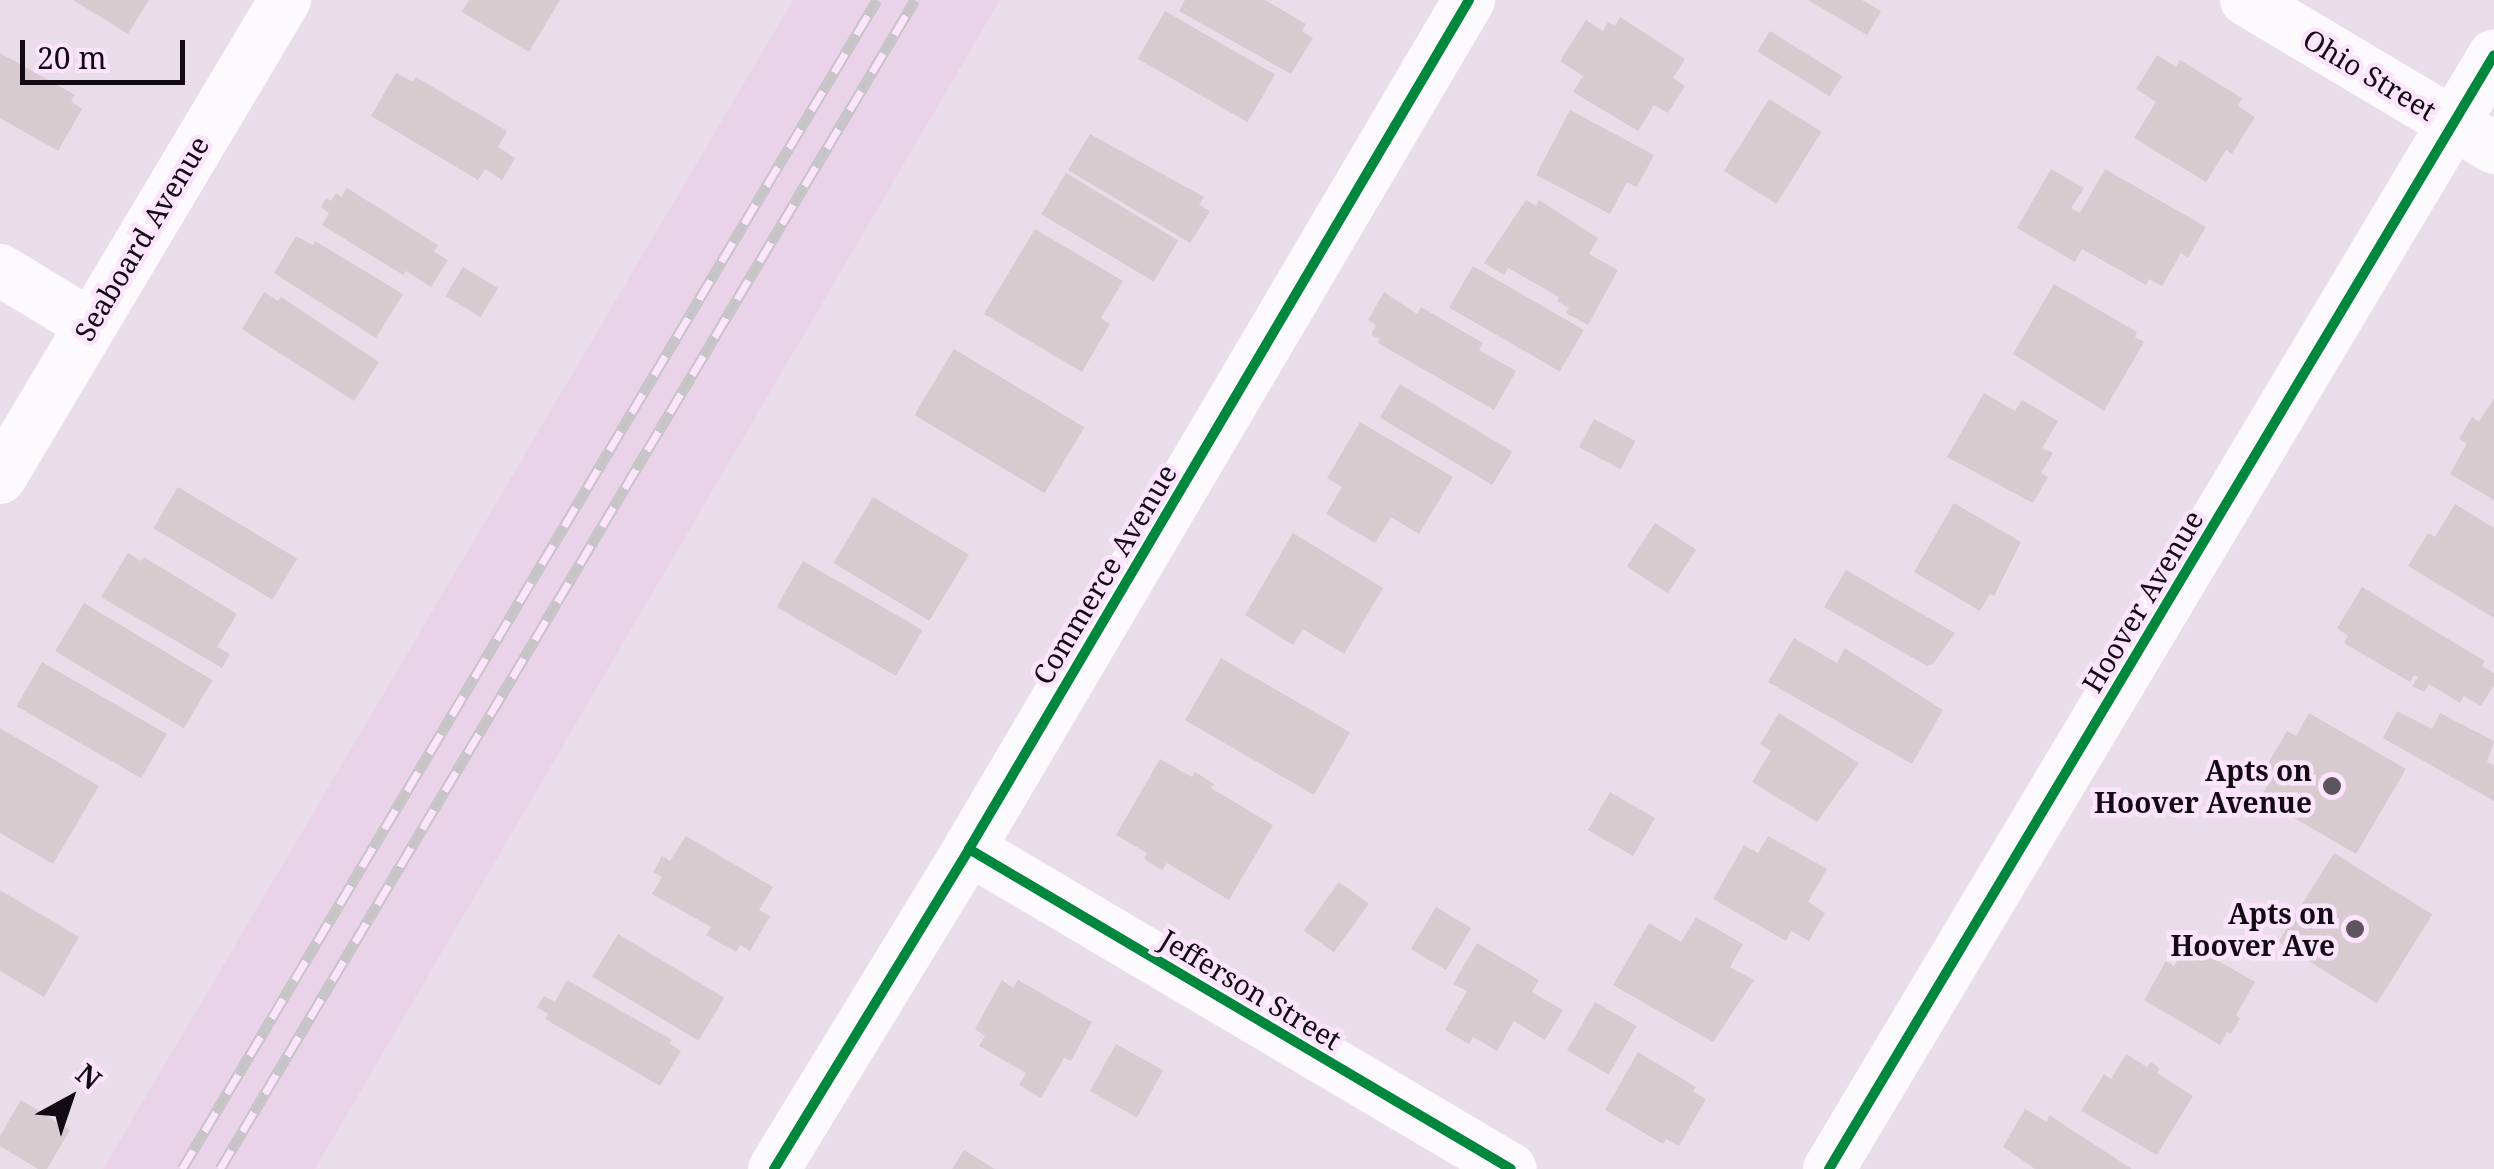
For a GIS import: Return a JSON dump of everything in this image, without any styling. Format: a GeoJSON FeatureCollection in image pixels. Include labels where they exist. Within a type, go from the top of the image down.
{"type":"FeatureCollection","features":[{"type":"Feature","properties":{"kind":"street","name":"Seaboard Avenue"},"geometry":{"type":"LineString","coordinates":[[0,478],[285,0]]}},
{"type":"Feature","properties":{"kind":"street","name":"Commerce Avenue"},"geometry":{"type":"LineString","coordinates":[[774,1169],[1469,0]]}},
{"type":"Feature","properties":{"kind":"street","name":"Ohio Street"},"geometry":{"type":"LineString","coordinates":[[2246,0],[2473,136]]}},
{"type":"Feature","properties":{"kind":"street","name":"Hoover Avenue"},"geometry":{"type":"LineString","coordinates":[[1829,1169],[2473,136],[2494,55]]}},
{"type":"Feature","properties":{"kind":"street"},"geometry":{"type":"LineString","coordinates":[[0,270],[89,324]]}},
{"type":"Feature","properties":{"kind":"street","name":"Jefferson Street"},"geometry":{"type":"LineString","coordinates":[[968,848],[1512,1169]]}},
{"type":"Feature","properties":{"kind":"shaded area"},"geometry":{"type":"Polygon","coordinates":[[[793,0],[1000,0],[315,1169],[103,1169],[793,0]]]}},
{"type":"Feature","properties":{"kind":"building"},"geometry":{"type":"Polygon","coordinates":[[[73,0],[149,0],[128,34],[73,0]]]}},
{"type":"Feature","properties":{"kind":"building"},"geometry":{"type":"Polygon","coordinates":[[[469,0],[560,0],[529,52],[462,12],[469,0]]]}},
{"type":"Feature","properties":{"kind":"building"},"geometry":{"type":"Polygon","coordinates":[[[1185,0],[1265,0],[1306,24],[1302,31],[1313,38],[1291,74],[1179,11],[1185,0]]]}},
{"type":"Feature","properties":{"kind":"building"},"geometry":{"type":"Polygon","coordinates":[[[1808,0],[1862,0],[1881,11],[1867,35],[1808,0]]]}},
{"type":"Feature","properties":{"kind":"building"},"geometry":{"type":"Polygon","coordinates":[[[1165,11],[1275,74],[1247,122],[1138,59],[1165,11]]]}},
{"type":"Feature","properties":{"kind":"building"},"geometry":{"type":"Polygon","coordinates":[[[1620,17],[1685,59],[1673,78],[1685,86],[1668,113],[1654,105],[1638,131],[1573,92],[1583,76],[1560,61],[1586,20],[1603,31],[1608,22],[1615,26],[1620,17]]]}},
{"type":"Feature","properties":{"kind":"building"},"geometry":{"type":"Polygon","coordinates":[[[1770,31],[1842,76],[1829,96],[1757,51],[1770,31]]]}},
{"type":"Feature","properties":{"kind":"building"},"geometry":{"type":"Polygon","coordinates":[[[0,53],[75,95],[71,101],[82,109],[58,151],[0,118],[0,53]]]}},
{"type":"Feature","properties":{"kind":"building"},"geometry":{"type":"Polygon","coordinates":[[[2157,55],[2176,67],[2180,60],[2242,98],[2238,106],[2255,117],[2232,154],[2226,150],[2206,182],[2134,138],[2156,102],[2136,89],[2157,55]]]}},
{"type":"Feature","properties":{"kind":"building"},"geometry":{"type":"Polygon","coordinates":[[[396,73],[413,82],[416,77],[507,131],[498,147],[515,158],[502,180],[485,169],[478,180],[371,116],[396,73]]]}},
{"type":"Feature","properties":{"kind":"building"},"geometry":{"type":"Polygon","coordinates":[[[1769,99],[1822,132],[1777,204],[1724,171],[1769,99]]]}},
{"type":"Feature","properties":{"kind":"building"},"geometry":{"type":"Polygon","coordinates":[[[1570,110],[1654,155],[1637,187],[1627,182],[1610,214],[1536,175],[1570,110]]]}},
{"type":"Feature","properties":{"kind":"building"},"geometry":{"type":"Polygon","coordinates":[[[1090,134],[1204,197],[1199,205],[1210,211],[1190,243],[1068,170],[1090,134]]]}},
{"type":"Feature","properties":{"kind":"building"},"geometry":{"type":"Polygon","coordinates":[[[2051,169],[2084,188],[2071,208],[2080,213],[2105,169],[2206,227],[2188,258],[2181,253],[2162,286],[2149,279],[2146,285],[2082,249],[2075,262],[2017,228],[2051,169]]]}},
{"type":"Feature","properties":{"kind":"building"},"geometry":{"type":"Polygon","coordinates":[[[1066,173],[1178,240],[1154,282],[1041,214],[1066,173]]]}},
{"type":"Feature","properties":{"kind":"building"},"geometry":{"type":"Polygon","coordinates":[[[347,188],[438,245],[434,252],[448,260],[431,287],[406,271],[403,275],[322,225],[329,213],[321,207],[326,198],[331,201],[336,193],[341,197],[347,188]]]}},
{"type":"Feature","properties":{"kind":"building"},"geometry":{"type":"Polygon","coordinates":[[[1526,200],[1536,206],[1539,200],[1598,238],[1589,254],[1618,270],[1588,325],[1566,313],[1569,308],[1557,301],[1559,297],[1508,268],[1504,275],[1484,263],[1526,200]]]}},
{"type":"Feature","properties":{"kind":"building"},"geometry":{"type":"Polygon","coordinates":[[[1035,229],[1123,281],[1101,318],[1110,324],[1082,372],[984,314],[1035,229]]]}},
{"type":"Feature","properties":{"kind":"building"},"geometry":{"type":"Polygon","coordinates":[[[296,236],[313,245],[315,241],[403,294],[376,338],[274,273],[296,236]]]}},
{"type":"Feature","properties":{"kind":"building"},"geometry":{"type":"Polygon","coordinates":[[[1473,266],[1584,330],[1560,372],[1449,308],[1473,266]]]}},
{"type":"Feature","properties":{"kind":"building"},"geometry":{"type":"Polygon","coordinates":[[[463,267],[498,288],[481,317],[445,296],[463,267]]]}},
{"type":"Feature","properties":{"kind":"building"},"geometry":{"type":"Polygon","coordinates":[[[2054,284],[2137,332],[2135,337],[2144,342],[2104,411],[2013,354],[2054,284]]]}},
{"type":"Feature","properties":{"kind":"building"},"geometry":{"type":"Polygon","coordinates":[[[264,292],[278,301],[281,297],[379,362],[354,401],[242,329],[264,292]]]}},
{"type":"Feature","properties":{"kind":"building"},"geometry":{"type":"Polygon","coordinates":[[[1384,292],[1417,314],[1421,307],[1483,343],[1479,350],[1516,371],[1494,410],[1378,343],[1380,339],[1371,335],[1376,325],[1368,320],[1384,292]]]}},
{"type":"Feature","properties":{"kind":"building"},"geometry":{"type":"Polygon","coordinates":[[[954,349],[1084,427],[1045,493],[914,415],[954,349]]]}},
{"type":"Feature","properties":{"kind":"building"},"geometry":{"type":"Polygon","coordinates":[[[1400,384],[1512,451],[1492,485],[1380,417],[1400,384]]]}},
{"type":"Feature","properties":{"kind":"building"},"geometry":{"type":"Polygon","coordinates":[[[1984,393],[2015,411],[2022,400],[2058,421],[2042,448],[2053,453],[2041,473],[2048,477],[2033,503],[1947,457],[1984,393]]]}},
{"type":"Feature","properties":{"kind":"building"},"geometry":{"type":"Polygon","coordinates":[[[2494,398],[2494,500],[2450,474],[2467,443],[2459,439],[2472,417],[2479,422],[2494,398]]]}},
{"type":"Feature","properties":{"kind":"building"},"geometry":{"type":"Polygon","coordinates":[[[1594,419],[1635,441],[1620,469],[1579,447],[1594,419]]]}},
{"type":"Feature","properties":{"kind":"building"},"geometry":{"type":"Polygon","coordinates":[[[1360,422],[1453,477],[1419,534],[1391,517],[1375,543],[1326,514],[1342,487],[1327,478],[1360,422]]]}},
{"type":"Feature","properties":{"kind":"building"},"geometry":{"type":"Polygon","coordinates":[[[178,487],[297,559],[272,600],[153,528],[178,487]]]}},
{"type":"Feature","properties":{"kind":"building"},"geometry":{"type":"Polygon","coordinates":[[[873,497],[969,555],[929,621],[833,563],[873,497]]]}},
{"type":"Feature","properties":{"kind":"building"},"geometry":{"type":"Polygon","coordinates":[[[1954,503],[2021,542],[1994,596],[1990,594],[1980,611],[1914,572],[1954,503]]]}},
{"type":"Feature","properties":{"kind":"building"},"geometry":{"type":"Polygon","coordinates":[[[2455,504],[2494,528],[2494,618],[2408,566],[2428,533],[2435,537],[2455,504]]]}},
{"type":"Feature","properties":{"kind":"building"},"geometry":{"type":"Polygon","coordinates":[[[1655,523],[1696,550],[1668,593],[1627,567],[1655,523]]]}},
{"type":"Feature","properties":{"kind":"building"},"geometry":{"type":"Polygon","coordinates":[[[1293,533],[1383,588],[1344,654],[1303,629],[1293,645],[1245,615],[1293,533]]]}},
{"type":"Feature","properties":{"kind":"building"},"geometry":{"type":"Polygon","coordinates":[[[128,553],[141,561],[144,557],[237,614],[217,647],[230,654],[222,668],[101,597],[128,553]]]}},
{"type":"Feature","properties":{"kind":"building"},"geometry":{"type":"Polygon","coordinates":[[[803,561],[923,630],[896,676],[776,607],[803,561]]]}},
{"type":"Feature","properties":{"kind":"building"},"geometry":{"type":"Polygon","coordinates":[[[1846,570],[1955,633],[1933,664],[1927,666],[1824,607],[1846,570]]]}},
{"type":"Feature","properties":{"kind":"building"},"geometry":{"type":"Polygon","coordinates":[[[2362,587],[2485,661],[2482,666],[2494,673],[2494,685],[2481,706],[2464,696],[2460,703],[2429,684],[2424,692],[2412,686],[2418,677],[2414,675],[2410,682],[2344,643],[2348,636],[2337,628],[2362,587]]]}},
{"type":"Feature","properties":{"kind":"building"},"geometry":{"type":"Polygon","coordinates":[[[84,603],[213,680],[184,728],[55,651],[84,603]]]}},
{"type":"Feature","properties":{"kind":"building"},"geometry":{"type":"Polygon","coordinates":[[[1794,638],[1837,663],[1845,648],[1943,710],[1912,764],[1768,682],[1794,638]]]}},
{"type":"Feature","properties":{"kind":"building"},"geometry":{"type":"Polygon","coordinates":[[[1221,658],[1350,733],[1314,795],[1185,720],[1221,658]]]}},
{"type":"Feature","properties":{"kind":"building"},"geometry":{"type":"Polygon","coordinates":[[[42,662],[167,734],[141,778],[16,706],[42,662]]]}},
{"type":"Feature","properties":{"kind":"building"},"geometry":{"type":"Polygon","coordinates":[[[2397,711],[2432,729],[2440,713],[2494,741],[2487,762],[2494,765],[2494,801],[2383,738],[2397,711]]]}},
{"type":"Feature","properties":{"kind":"building"},"geometry":{"type":"Polygon","coordinates":[[[1779,713],[1859,763],[1817,822],[1752,782],[1771,751],[1760,744],[1779,713]]]}},
{"type":"Feature","properties":{"kind":"building","name":"Apts on Hoover Avenue"},"geometry":{"type":"Polygon","coordinates":[[[2309,713],[2406,769],[2356,854],[2260,798],[2275,773],[2266,767],[2287,731],[2296,736],[2309,713]]]}},
{"type":"Feature","properties":{"kind":"building"},"geometry":{"type":"Polygon","coordinates":[[[0,728],[99,786],[53,864],[0,833],[0,728]]]}},
{"type":"Feature","properties":{"kind":"building"},"geometry":{"type":"Polygon","coordinates":[[[1160,759],[1192,777],[1195,772],[1214,784],[1211,788],[1273,825],[1229,900],[1167,863],[1162,870],[1144,859],[1147,853],[1116,835],[1160,759]]]}},
{"type":"Feature","properties":{"kind":"building"},"geometry":{"type":"Polygon","coordinates":[[[1610,792],[1655,818],[1633,856],[1588,830],[1610,792]]]}},
{"type":"Feature","properties":{"kind":"building"},"geometry":{"type":"Polygon","coordinates":[[[686,836],[773,887],[759,910],[770,916],[750,951],[740,945],[736,952],[706,935],[711,927],[652,894],[662,877],[653,872],[662,856],[670,861],[686,836]]]}},
{"type":"Feature","properties":{"kind":"building"},"geometry":{"type":"Polygon","coordinates":[[[1768,836],[1827,869],[1808,902],[1825,913],[1809,941],[1791,931],[1786,941],[1713,899],[1744,845],[1758,853],[1768,836]]]}},
{"type":"Feature","properties":{"kind":"building","name":"Apts on Hoover Ave"},"geometry":{"type":"Polygon","coordinates":[[[2334,853],[2432,914],[2377,1004],[2278,942],[2334,853]]]}},
{"type":"Feature","properties":{"kind":"building"},"geometry":{"type":"Polygon","coordinates":[[[1339,882],[1369,904],[1334,952],[1304,931],[1339,882]]]}},
{"type":"Feature","properties":{"kind":"building"},"geometry":{"type":"Polygon","coordinates":[[[0,890],[79,937],[44,997],[0,971],[0,890]]]}},
{"type":"Feature","properties":{"kind":"building"},"geometry":{"type":"Polygon","coordinates":[[[1436,907],[1471,928],[1446,970],[1411,949],[1436,907]]]}},
{"type":"Feature","properties":{"kind":"building"},"geometry":{"type":"Polygon","coordinates":[[[1696,917],[1743,944],[1730,967],[1754,980],[1713,1042],[1613,985],[1649,923],[1681,942],[1696,917]]]}},
{"type":"Feature","properties":{"kind":"building"},"geometry":{"type":"Polygon","coordinates":[[[618,934],[724,998],[699,1041],[592,977],[618,934]]]}},
{"type":"Feature","properties":{"kind":"building"},"geometry":{"type":"Polygon","coordinates":[[[1477,943],[1539,980],[1532,992],[1563,1010],[1545,1040],[1514,1021],[1497,1051],[1473,1037],[1469,1044],[1445,1030],[1467,991],[1453,984],[1477,943]]]}},
{"type":"Feature","properties":{"kind":"building"},"geometry":{"type":"Polygon","coordinates":[[[2187,943],[2255,982],[2236,1015],[2240,1018],[2220,1045],[2144,1000],[2166,961],[2174,966],[2187,943]]]}},
{"type":"Feature","properties":{"kind":"building"},"geometry":{"type":"Polygon","coordinates":[[[567,980],[672,1040],[670,1044],[681,1051],[660,1086],[545,1019],[548,1014],[537,1007],[544,996],[555,1002],[567,980]]]}},
{"type":"Feature","properties":{"kind":"building"},"geometry":{"type":"Polygon","coordinates":[[[1002,980],[1013,988],[1018,980],[1092,1022],[1071,1061],[1064,1058],[1041,1098],[1019,1085],[1026,1073],[979,1046],[985,1036],[975,1029],[1002,980]]]}},
{"type":"Feature","properties":{"kind":"building"},"geometry":{"type":"Polygon","coordinates":[[[1595,1002],[1637,1026],[1609,1074],[1567,1050],[1595,1002]]]}},
{"type":"Feature","properties":{"kind":"building"},"geometry":{"type":"Polygon","coordinates":[[[1116,1044],[1163,1070],[1137,1117],[1090,1091],[1116,1044]]]}},
{"type":"Feature","properties":{"kind":"building"},"geometry":{"type":"Polygon","coordinates":[[[1638,1052],[1696,1087],[1693,1091],[1706,1099],[1679,1146],[1666,1139],[1663,1144],[1605,1110],[1638,1052]]]}},
{"type":"Feature","properties":{"kind":"building"},"geometry":{"type":"Polygon","coordinates":[[[2126,1054],[2147,1067],[2151,1062],[2159,1068],[2157,1073],[2193,1096],[2157,1155],[2081,1111],[2104,1074],[2111,1079],[2126,1054]]]}},
{"type":"Feature","properties":{"kind":"building"},"geometry":{"type":"Polygon","coordinates":[[[21,1100],[70,1130],[47,1169],[38,1169],[0,1146],[0,1136],[21,1100]]]}},
{"type":"Feature","properties":{"kind":"building"},"geometry":{"type":"Polygon","coordinates":[[[2025,1109],[2047,1122],[2049,1115],[2132,1169],[2035,1169],[2003,1147],[2025,1109]]]}},
{"type":"Feature","properties":{"kind":"building"},"geometry":{"type":"Polygon","coordinates":[[[964,1150],[995,1169],[952,1169],[964,1150]]]}},
{"type":"Feature","properties":{"kind":"railway"},"geometry":{"type":"LineString","coordinates":[[182,1169],[877,0]]}},
{"type":"Feature","properties":{"kind":"railway"},"geometry":{"type":"LineString","coordinates":[[220,1169],[915,0]]}},
{"type":"Feature","properties":{"kind":"cycle path"},"geometry":{"type":"LineString","coordinates":[[774,1169],[969,849],[1469,0]]}},
{"type":"Feature","properties":{"kind":"cycle path"},"geometry":{"type":"LineString","coordinates":[[1829,1169],[2494,55]]}},
{"type":"Feature","properties":{"kind":"cycle path"},"geometry":{"type":"LineString","coordinates":[[969,849],[1511,1169]]}},
{"type":"Feature","properties":{"kind":"place","name":"Apts on Hoover Avenue"},"geometry":{"type":"Point","coordinates":[2332,786]}},
{"type":"Feature","properties":{"kind":"place","name":"Apts on Hoover Ave"},"geometry":{"type":"Point","coordinates":[2355,929]}}]}
